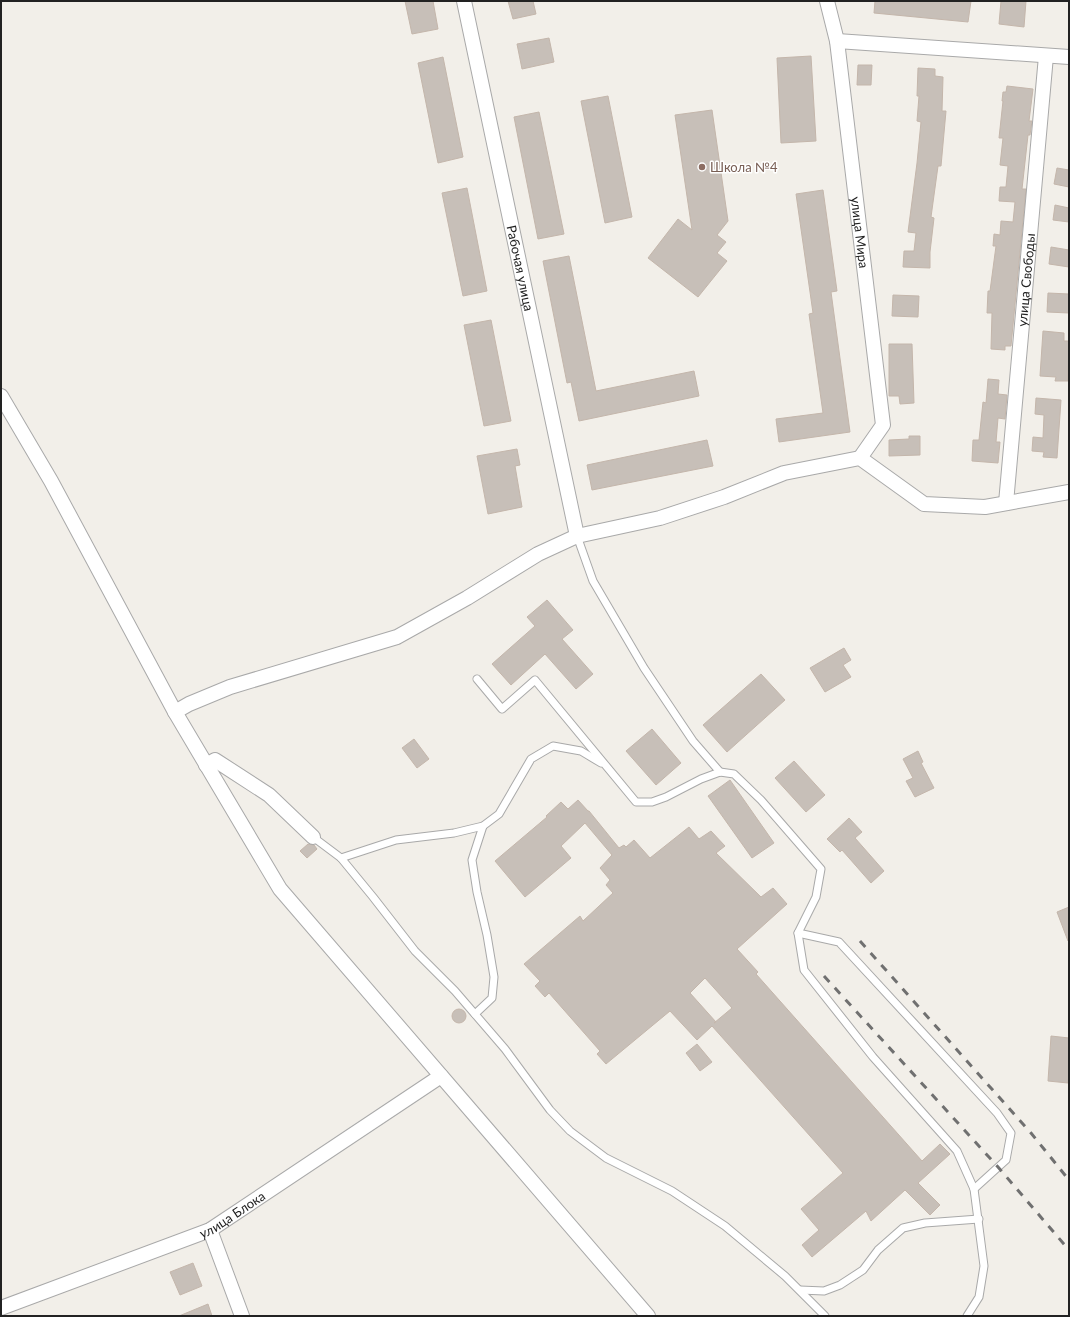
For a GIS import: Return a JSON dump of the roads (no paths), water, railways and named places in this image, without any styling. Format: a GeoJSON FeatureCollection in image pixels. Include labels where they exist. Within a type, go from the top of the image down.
{"type":"FeatureCollection","features":[{"type":"Feature","properties":{"kind":"street","name":"Рабочая улица"},"geometry":{"type":"LineString","coordinates":[[464,1],[577,536]]}},
{"type":"Feature","properties":{"kind":"street","name":"улица Мира"},"geometry":{"type":"LineString","coordinates":[[827,1],[837,40],[883,425],[860,458]]}},
{"type":"Feature","properties":{"kind":"street"},"geometry":{"type":"LineString","coordinates":[[837,40],[1069,57]]}},
{"type":"Feature","properties":{"kind":"street","name":"улица Свободы"},"geometry":{"type":"LineString","coordinates":[[1006,503],[1046,56]]}},
{"type":"Feature","properties":{"kind":"street"},"geometry":{"type":"LineString","coordinates":[[1,396],[52,480],[175,712],[280,889],[648,1316]]}},
{"type":"Feature","properties":{"kind":"street"},"geometry":{"type":"LineString","coordinates":[[175,712],[230,687],[397,637],[467,598],[538,554],[577,536],[660,518],[724,497],[784,473],[860,458],[924,504],[985,507],[1069,492]]}},
{"type":"Feature","properties":{"kind":"street"},"geometry":{"type":"LineString","coordinates":[[206,765],[215,760],[269,795],[313,837]]}},
{"type":"Feature","properties":{"kind":"street","name":"улица Блока"},"geometry":{"type":"LineString","coordinates":[[1,1308],[210,1230],[441,1076]]}},
{"type":"Feature","properties":{"kind":"street"},"geometry":{"type":"LineString","coordinates":[[210,1230],[242,1316]]}},
{"type":"Feature","properties":{"kind":"lane"},"geometry":{"type":"LineString","coordinates":[[577,536],[593,581],[644,668],[693,740],[720,772]]}},
{"type":"Feature","properties":{"kind":"lane"},"geometry":{"type":"LineString","coordinates":[[477,679],[502,709],[535,680],[636,802],[652,802],[666,797],[701,779],[720,772],[734,774],[761,800],[821,869],[816,897],[798,933],[804,970],[874,1057],[957,1151],[974,1188],[984,1266],[979,1297],[968,1316]]}},
{"type":"Feature","properties":{"kind":"lane"},"geometry":{"type":"LineString","coordinates":[[341,858],[396,840],[454,833],[483,826],[499,814],[531,759],[553,746],[581,751],[606,766]]}},
{"type":"Feature","properties":{"kind":"lane"},"geometry":{"type":"LineString","coordinates":[[475,1014],[492,998],[494,976],[472,860],[483,826]]}},
{"type":"Feature","properties":{"kind":"lane"},"geometry":{"type":"LineString","coordinates":[[313,837],[341,858],[415,951],[455,991],[475,1014],[505,1049],[550,1110],[570,1131],[606,1158],[672,1191],[725,1226],[785,1276],[825,1316]]}},
{"type":"Feature","properties":{"kind":"lane"},"geometry":{"type":"LineString","coordinates":[[798,933],[839,942],[997,1113],[1011,1133],[1006,1160],[974,1188]]}},
{"type":"Feature","properties":{"kind":"lane"},"geometry":{"type":"LineString","coordinates":[[800,1290],[824,1291],[840,1285],[863,1270],[878,1250],[903,1228],[925,1223],[979,1219]]}},
{"type":"Feature","properties":{"kind":"railway"},"geometry":{"type":"LineString","coordinates":[[860,941],[1031,1133],[1069,1180]]}},
{"type":"Feature","properties":{"kind":"railway"},"geometry":{"type":"LineString","coordinates":[[824,976],[998,1167],[1069,1250]]}},
{"type":"Feature","properties":{"kind":"place","name":"Школа №4"},"geometry":{"type":"Point","coordinates":[702,167]}}]}
